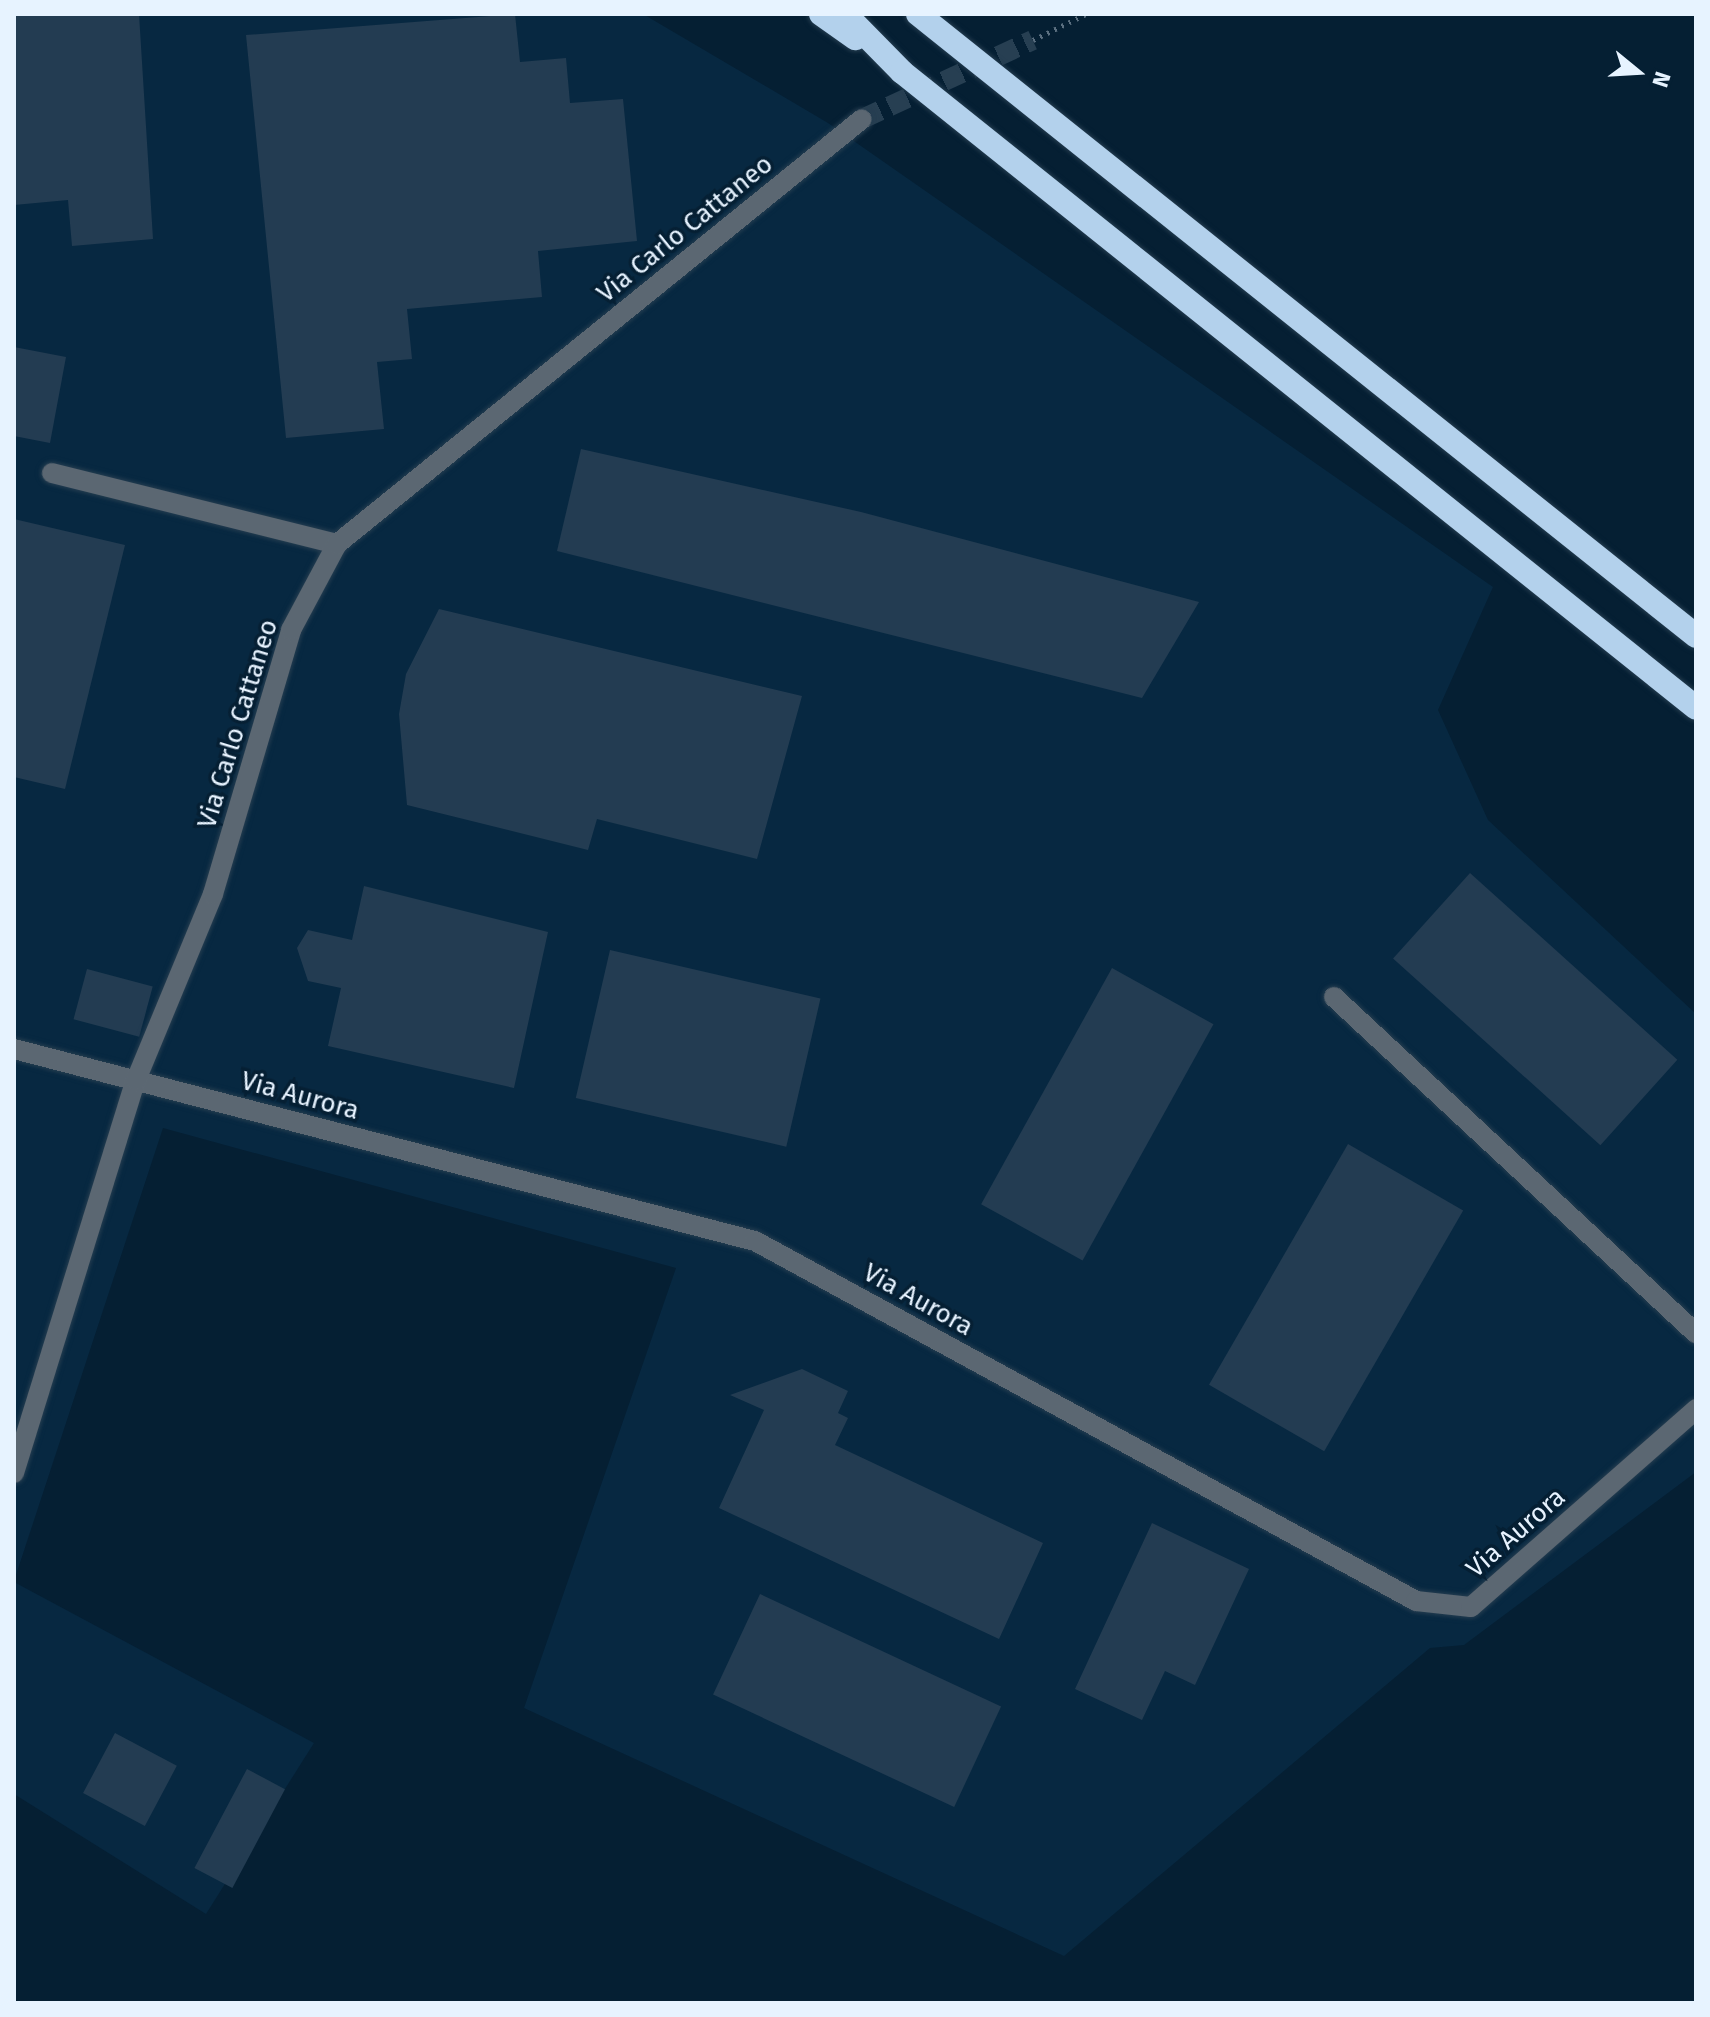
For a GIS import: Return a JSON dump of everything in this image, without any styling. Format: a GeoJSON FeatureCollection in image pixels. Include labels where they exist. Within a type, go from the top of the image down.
{"type":"FeatureCollection","features":[{"type":"Feature","properties":{"kind":"highway"},"geometry":{"type":"LineString","coordinates":[[821,14],[902,72],[1696,708]]}},
{"type":"Feature","properties":{"kind":"highway"},"geometry":{"type":"LineString","coordinates":[[845,14],[902,72]]}},
{"type":"Feature","properties":{"kind":"highway"},"geometry":{"type":"LineString","coordinates":[[918,14],[1696,636]]}},
{"type":"Feature","properties":{"kind":"street","name":"Via Carlo Cattaneo"},"geometry":{"type":"LineString","coordinates":[[14,1473],[136,1080],[213,894],[291,630],[337,544],[862,119]]}},
{"type":"Feature","properties":{"kind":"street"},"geometry":{"type":"LineString","coordinates":[[52,473],[337,544]]}},
{"type":"Feature","properties":{"kind":"street"},"geometry":{"type":"LineString","coordinates":[[1334,997],[1696,1333]]}},
{"type":"Feature","properties":{"kind":"street","name":"Via Aurora"},"geometry":{"type":"LineString","coordinates":[[14,1049],[755,1241],[1416,1601],[1471,1607],[1696,1409]]}},
{"type":"Feature","properties":{"kind":"path"},"geometry":{"type":"LineString","coordinates":[[1033,40],[1086,14]]}},
{"type":"Feature","properties":{"kind":"shaded area"},"geometry":{"type":"Polygon","coordinates":[[[14,14],[643,14],[828,123],[1493,587],[1438,710],[1488,820],[1696,1014],[1696,1472],[1464,1645],[1430,1648],[1064,1956],[524,1708],[676,1268],[163,1128],[14,1581],[14,14]]]}},
{"type":"Feature","properties":{"kind":"shaded area"},"geometry":{"type":"Polygon","coordinates":[[[14,1582],[314,1743],[206,1914],[14,1794],[14,1582]]]}},
{"type":"Feature","properties":{"kind":"building"},"geometry":{"type":"Polygon","coordinates":[[[14,14],[139,14],[153,239],[72,246],[68,200],[14,205],[14,14]]]}},
{"type":"Feature","properties":{"kind":"building"},"geometry":{"type":"Polygon","coordinates":[[[515,14],[520,62],[566,58],[570,103],[623,99],[637,241],[538,251],[542,297],[407,309],[412,359],[377,362],[384,429],[286,438],[246,35],[515,14]]]}},
{"type":"Feature","properties":{"kind":"building"},"geometry":{"type":"Polygon","coordinates":[[[14,347],[66,357],[50,443],[14,436],[14,347]]]}},
{"type":"Feature","properties":{"kind":"building"},"geometry":{"type":"Polygon","coordinates":[[[581,449],[861,512],[1199,602],[1142,698],[557,551],[581,449]]]}},
{"type":"Feature","properties":{"kind":"building"},"geometry":{"type":"Polygon","coordinates":[[[14,519],[125,545],[65,789],[14,777],[14,519]]]}},
{"type":"Feature","properties":{"kind":"building"},"geometry":{"type":"Polygon","coordinates":[[[439,609],[802,696],[757,859],[597,819],[588,850],[407,805],[399,714],[406,674],[439,609]]]}},
{"type":"Feature","properties":{"kind":"building"},"geometry":{"type":"Polygon","coordinates":[[[1470,873],[1677,1060],[1600,1145],[1393,958],[1470,873]]]}},
{"type":"Feature","properties":{"kind":"building"},"geometry":{"type":"Polygon","coordinates":[[[364,886],[548,932],[514,1088],[328,1046],[341,988],[308,981],[297,948],[308,930],[352,940],[364,886]]]}},
{"type":"Feature","properties":{"kind":"building"},"geometry":{"type":"Polygon","coordinates":[[[610,950],[820,999],[786,1147],[576,1098],[610,950]]]}},
{"type":"Feature","properties":{"kind":"building"},"geometry":{"type":"Polygon","coordinates":[[[1112,968],[1213,1024],[1083,1260],[981,1204],[1112,968]]]}},
{"type":"Feature","properties":{"kind":"building"},"geometry":{"type":"Polygon","coordinates":[[[87,969],[153,987],[139,1037],[74,1019],[87,969]]]}},
{"type":"Feature","properties":{"kind":"building"},"geometry":{"type":"Polygon","coordinates":[[[1348,1144],[1463,1210],[1324,1451],[1209,1385],[1348,1144]]]}},
{"type":"Feature","properties":{"kind":"building"},"geometry":{"type":"Polygon","coordinates":[[[802,1369],[848,1391],[838,1413],[848,1418],[835,1445],[1043,1543],[999,1639],[719,1508],[764,1410],[730,1395],[802,1369]]]}},
{"type":"Feature","properties":{"kind":"building"},"geometry":{"type":"Polygon","coordinates":[[[1152,1523],[1249,1569],[1195,1685],[1165,1671],[1142,1720],[1075,1689],[1152,1523]]]}},
{"type":"Feature","properties":{"kind":"building"},"geometry":{"type":"Polygon","coordinates":[[[760,1594],[1001,1706],[954,1807],[713,1695],[760,1594]]]}},
{"type":"Feature","properties":{"kind":"building"},"geometry":{"type":"Polygon","coordinates":[[[115,1733],[177,1766],[145,1826],[83,1793],[115,1733]]]}},
{"type":"Feature","properties":{"kind":"building"},"geometry":{"type":"Polygon","coordinates":[[[247,1769],[285,1789],[232,1888],[194,1868],[247,1769]]]}},
{"type":"Feature","properties":{"kind":"tunnel"},"geometry":{"type":"LineString","coordinates":[[862,119],[1033,40]]}}]}
